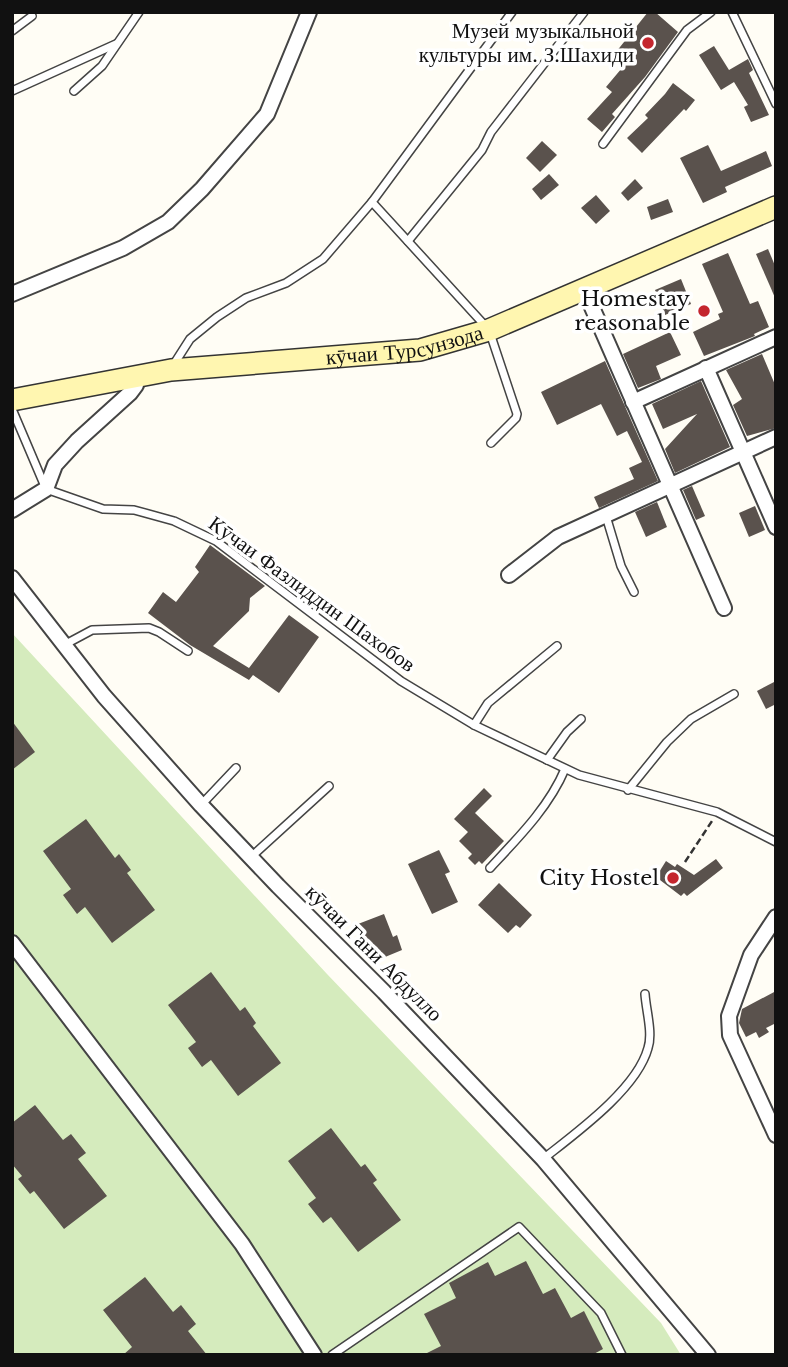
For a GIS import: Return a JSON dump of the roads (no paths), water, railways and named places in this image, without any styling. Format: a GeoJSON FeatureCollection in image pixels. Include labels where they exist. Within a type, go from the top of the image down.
{"type":"FeatureCollection","features":[{"type":"Feature","properties":{"kind":"main road","name":"кӯчаи Турсунзода"},"geometry":{"type":"LineString","coordinates":[[12,400],[171,370],[420,350],[489,330],[776,207]]}},
{"type":"Feature","properties":{"kind":"street"},"geometry":{"type":"LineString","coordinates":[[12,294],[123,248],[168,222],[202,189],[267,114],[309,12]]}},
{"type":"Feature","properties":{"kind":"street"},"geometry":{"type":"LineString","coordinates":[[584,289],[724,608]]}},
{"type":"Feature","properties":{"kind":"street"},"geometry":{"type":"LineString","coordinates":[[633,402],[776,337]]}},
{"type":"Feature","properties":{"kind":"street"},"geometry":{"type":"LineString","coordinates":[[706,368],[776,527]]}},
{"type":"Feature","properties":{"kind":"street"},"geometry":{"type":"LineString","coordinates":[[12,510],[46,489],[55,465],[130,393],[136,377]]}},
{"type":"Feature","properties":{"kind":"street"},"geometry":{"type":"LineString","coordinates":[[509,575],[558,537],[776,437]]}},
{"type":"Feature","properties":{"kind":"street","name":"кӯчаи Гани Абдулло"},"geometry":{"type":"LineString","coordinates":[[12,578],[63,645],[201,805],[543,1158],[708,1355]]}},
{"type":"Feature","properties":{"kind":"street"},"geometry":{"type":"LineString","coordinates":[[776,917],[751,955],[729,1016],[730,1035],[776,1135]]}},
{"type":"Feature","properties":{"kind":"street"},"geometry":{"type":"LineString","coordinates":[[12,943],[242,1244],[314,1355]]}},
{"type":"Feature","properties":{"kind":"lane"},"geometry":{"type":"LineString","coordinates":[[74,91],[102,66],[139,12]]}},
{"type":"Feature","properties":{"kind":"lane"},"geometry":{"type":"LineString","coordinates":[[171,370],[190,339],[217,317],[246,298],[286,283],[323,259],[372,201],[512,12]]}},
{"type":"Feature","properties":{"kind":"lane"},"geometry":{"type":"LineString","coordinates":[[408,241],[482,150],[491,132],[584,12]]}},
{"type":"Feature","properties":{"kind":"lane"},"geometry":{"type":"LineString","coordinates":[[603,144],[687,30],[711,12]]}},
{"type":"Feature","properties":{"kind":"lane"},"geometry":{"type":"LineString","coordinates":[[732,12],[776,104]]}},
{"type":"Feature","properties":{"kind":"lane"},"geometry":{"type":"LineString","coordinates":[[12,31],[32,16]]}},
{"type":"Feature","properties":{"kind":"lane"},"geometry":{"type":"LineString","coordinates":[[12,91],[116,44]]}},
{"type":"Feature","properties":{"kind":"lane"},"geometry":{"type":"LineString","coordinates":[[372,201],[489,330],[517,414],[491,443]]}},
{"type":"Feature","properties":{"kind":"lane"},"geometry":{"type":"LineString","coordinates":[[12,409],[46,489]]}},
{"type":"Feature","properties":{"kind":"lane","name":"Кӯчаи Фазлиддин Шахобов"},"geometry":{"type":"LineString","coordinates":[[46,489],[103,509],[134,510],[174,521],[216,541],[401,681],[474,725],[565,769],[628,790],[717,812],[776,842]]}},
{"type":"Feature","properties":{"kind":"lane"},"geometry":{"type":"LineString","coordinates":[[606,515],[621,566],[634,592]]}},
{"type":"Feature","properties":{"kind":"lane"},"geometry":{"type":"LineString","coordinates":[[63,645],[92,630],[149,628],[188,651]]}},
{"type":"Feature","properties":{"kind":"lane"},"geometry":{"type":"LineString","coordinates":[[474,725],[488,703],[556,646]]}},
{"type":"Feature","properties":{"kind":"lane"},"geometry":{"type":"LineString","coordinates":[[628,790],[660,750],[691,719],[734,694]]}},
{"type":"Feature","properties":{"kind":"lane"},"geometry":{"type":"LineString","coordinates":[[547,760],[566,732],[581,719]]}},
{"type":"Feature","properties":{"kind":"lane"},"geometry":{"type":"LineString","coordinates":[[201,805],[236,768]]}},
{"type":"Feature","properties":{"kind":"lane"},"geometry":{"type":"LineString","coordinates":[[490,868],[541,810],[565,769]]}},
{"type":"Feature","properties":{"kind":"lane"},"geometry":{"type":"LineString","coordinates":[[250,858],[328,786]]}},
{"type":"Feature","properties":{"kind":"lane"},"geometry":{"type":"LineString","coordinates":[[543,1158],[613,1101],[639,1066],[649,1047],[645,994]]}},
{"type":"Feature","properties":{"kind":"lane"},"geometry":{"type":"LineString","coordinates":[[332,1355],[519,1227],[601,1312],[622,1355]]}},
{"type":"Feature","properties":{"kind":"place","name":"Музей музыкальной культуры им. З.Шахиди"},"geometry":{"type":"Point","coordinates":[648,43]}},
{"type":"Feature","properties":{"kind":"place","name":"Homestay reasonable"},"geometry":{"type":"Point","coordinates":[704,311]}},
{"type":"Feature","properties":{"kind":"place","name":"City Hostel"},"geometry":{"type":"Point","coordinates":[673,878]}}]}
